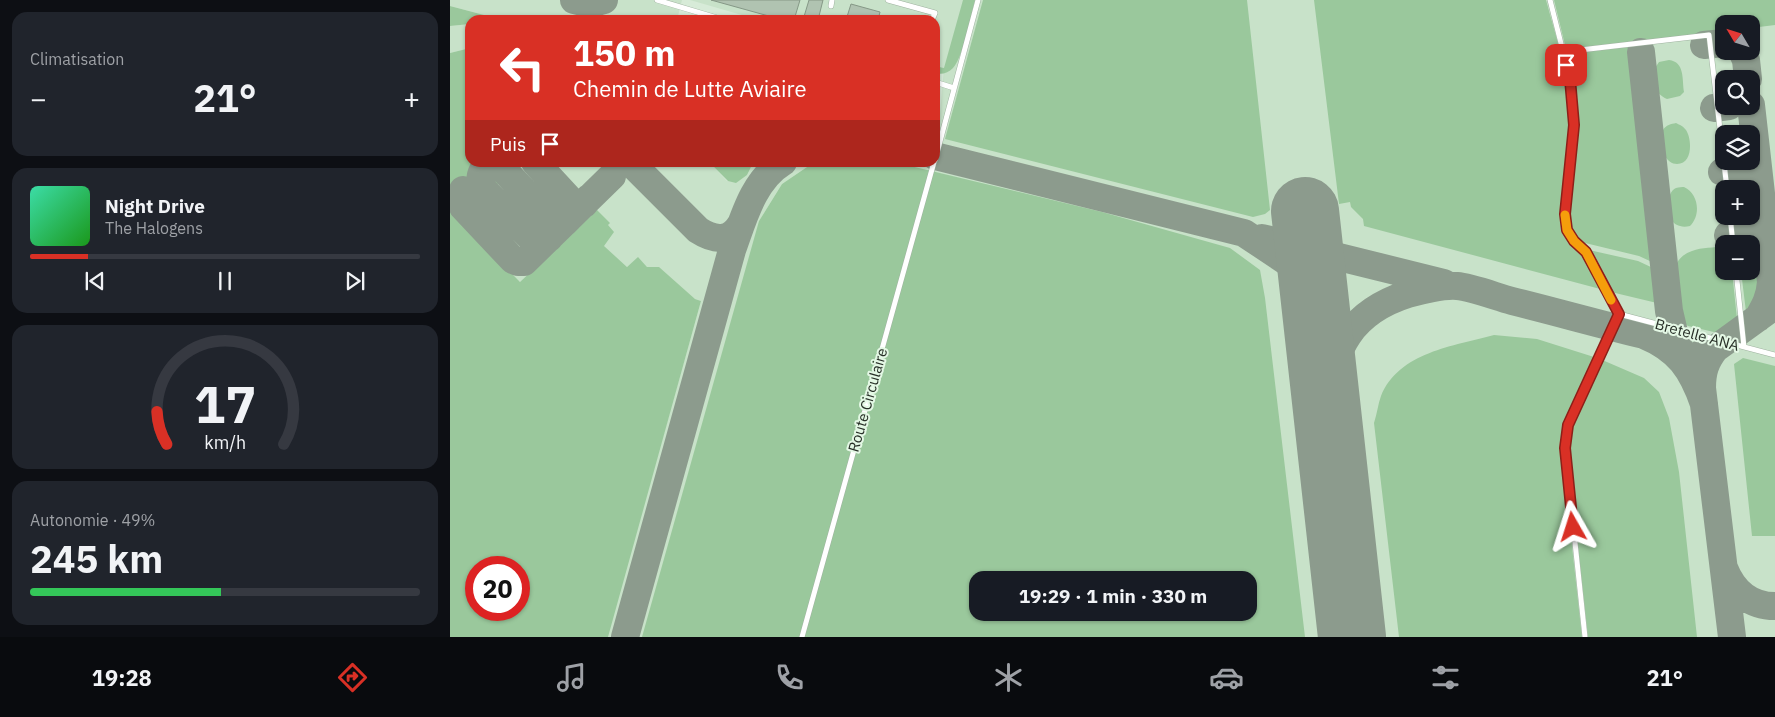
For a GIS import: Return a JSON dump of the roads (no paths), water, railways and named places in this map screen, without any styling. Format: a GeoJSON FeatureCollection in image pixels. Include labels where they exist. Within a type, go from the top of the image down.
{"type":"FeatureCollection","features":[{"type":"Feature","properties":{"kind":"lane"},"geometry":{"type":"LineString","coordinates":[[657,0],[707,15]]}},
{"type":"Feature","properties":{"kind":"lane"},"geometry":{"type":"LineString","coordinates":[[830,6],[832,0]]}},
{"type":"Feature","properties":{"kind":"lane"},"geometry":{"type":"LineString","coordinates":[[888,0],[935,13],[934,15]]}},
{"type":"Feature","properties":{"kind":"lane","name":"Route Circulaire"},"geometry":{"type":"LineString","coordinates":[[940,142],[978,0]]}},
{"type":"Feature","properties":{"kind":"lane"},"geometry":{"type":"LineString","coordinates":[[1550,0],[1570,79],[1574,125],[1565,214],[1567,230],[1574,241],[1586,252],[1619,314],[1568,425],[1565,448],[1585,637]]}},
{"type":"Feature","properties":{"kind":"lane"},"geometry":{"type":"LineString","coordinates":[[1563,52],[1710,35],[1726,180]]}},
{"type":"Feature","properties":{"kind":"lane"},"geometry":{"type":"LineString","coordinates":[[940,84],[954,88]]}},
{"type":"Feature","properties":{"kind":"lane","name":"Route Circulaire"},"geometry":{"type":"LineString","coordinates":[[802,637],[933,167]]}},
{"type":"Feature","properties":{"kind":"lane"},"geometry":{"type":"LineString","coordinates":[[1737,280],[1744,347]]}},
{"type":"Feature","properties":{"kind":"lane","name":"Bretelle ANA"},"geometry":{"type":"LineString","coordinates":[[1619,314],[1775,355]]}}]}
